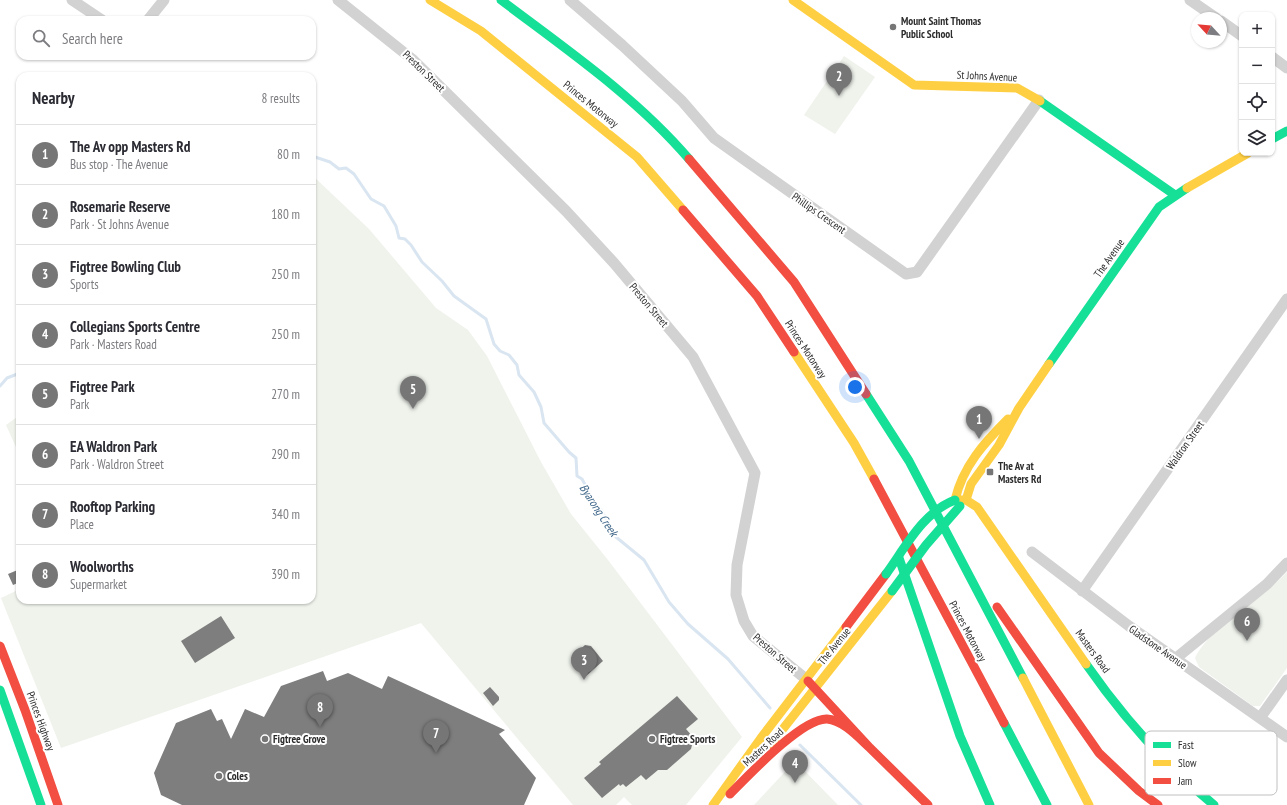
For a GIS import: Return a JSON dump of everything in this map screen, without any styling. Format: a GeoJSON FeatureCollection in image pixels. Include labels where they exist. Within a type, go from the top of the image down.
{"type":"FeatureCollection","features":[{"type":"Feature","properties":{"kind":"main road","name":"Princes Motorway"},"geometry":{"type":"LineString","coordinates":[[430,0],[481,31],[637,156],[757,296],[854,443],[1047,805]]}},
{"type":"Feature","properties":{"kind":"main road"},"geometry":{"type":"LineString","coordinates":[[501,0],[584,63],[667,133],[794,282],[909,461],[1009,626],[1098,752],[1139,791],[1158,805]]}},
{"type":"Feature","properties":{"kind":"main road","name":"St Johns Avenue"},"geometry":{"type":"LineString","coordinates":[[793,0],[914,86],[1017,88],[1039,100],[1175,195]]}},
{"type":"Feature","properties":{"kind":"main road"},"geometry":{"type":"LineString","coordinates":[[1275,137],[1287,131]]}},
{"type":"Feature","properties":{"kind":"main road","name":"The Avenue"},"geometry":{"type":"LineString","coordinates":[[718,805],[757,761],[816,688],[930,540],[999,445],[1019,408],[1159,208],[1175,195],[1243,156]]}},
{"type":"Feature","properties":{"kind":"main road","name":"The Avenue"},"geometry":{"type":"LineString","coordinates":[[958,501],[960,479],[972,459],[989,438],[1019,408]]}},
{"type":"Feature","properties":{"kind":"main road"},"geometry":{"type":"LineString","coordinates":[[909,461],[1089,805]]}},
{"type":"Feature","properties":{"kind":"main road"},"geometry":{"type":"LineString","coordinates":[[871,473],[888,524]]}},
{"type":"Feature","properties":{"kind":"main road","name":"The Avenue"},"geometry":{"type":"LineString","coordinates":[[713,805],[932,512],[944,504],[958,501]]}},
{"type":"Feature","properties":{"kind":"main road","name":"Masters Road"},"geometry":{"type":"LineString","coordinates":[[958,501],[977,507],[1072,644],[1129,721],[1145,739]]}},
{"type":"Feature","properties":{"kind":"main road"},"geometry":{"type":"LineString","coordinates":[[895,546],[957,729],[990,805]]}},
{"type":"Feature","properties":{"kind":"main road","name":"Princes Highway"},"geometry":{"type":"LineString","coordinates":[[0,646],[58,805]]}},
{"type":"Feature","properties":{"kind":"main road","name":"Masters Road"},"geometry":{"type":"LineString","coordinates":[[806,679],[816,688],[870,748],[928,805]]}},
{"type":"Feature","properties":{"kind":"main road"},"geometry":{"type":"LineString","coordinates":[[0,690],[41,805]]}},
{"type":"Feature","properties":{"kind":"main road","name":"Masters Road"},"geometry":{"type":"LineString","coordinates":[[718,805],[791,738],[816,720],[825,719],[836,722],[870,748]]}},
{"type":"Feature","properties":{"kind":"main road","name":"Masters Road"},"geometry":{"type":"LineString","coordinates":[[1202,795],[1214,805]]}},
{"type":"Feature","properties":{"kind":"street"},"geometry":{"type":"LineString","coordinates":[[72,0],[96,16]]}},
{"type":"Feature","properties":{"kind":"street"},"geometry":{"type":"LineString","coordinates":[[151,16],[164,0]]}},
{"type":"Feature","properties":{"kind":"street","name":"Preston Street"},"geometry":{"type":"LineString","coordinates":[[338,0],[412,59],[566,211],[614,263],[693,357],[755,473],[737,565],[736,595],[744,621],[753,636],[806,679]]}},
{"type":"Feature","properties":{"kind":"street","name":"Phillips Crescent"},"geometry":{"type":"LineString","coordinates":[[570,0],[622,45],[682,101],[714,138],[906,274],[917,272],[1039,100]]}},
{"type":"Feature","properties":{"kind":"street"},"geometry":{"type":"LineString","coordinates":[[1190,0],[1204,4],[1211,12]]}},
{"type":"Feature","properties":{"kind":"street"},"geometry":{"type":"LineString","coordinates":[[1227,25],[1239,34]]}},
{"type":"Feature","properties":{"kind":"street"},"geometry":{"type":"LineString","coordinates":[[1275,59],[1287,68]]}},
{"type":"Feature","properties":{"kind":"street","name":"Waldron Street"},"geometry":{"type":"LineString","coordinates":[[1082,591],[1287,299]]}},
{"type":"Feature","properties":{"kind":"street","name":"Gladstone Avenue"},"geometry":{"type":"LineString","coordinates":[[1032,552],[1082,591],[1175,659],[1287,737]]}},
{"type":"Feature","properties":{"kind":"street"},"geometry":{"type":"LineString","coordinates":[[1175,659],[1267,584],[1287,563]]}},
{"type":"Feature","properties":{"kind":"street"},"geometry":{"type":"LineString","coordinates":[[1260,718],[1287,680]]}},
{"type":"Feature","properties":{"kind":"shaded area"},"geometry":{"type":"Polygon","coordinates":[[[844,56],[875,77],[835,134],[804,115],[844,56]]]}},
{"type":"Feature","properties":{"kind":"shaded area"},"geometry":{"type":"Polygon","coordinates":[[[316,179],[369,229],[436,308],[468,330],[487,356],[541,462],[571,514],[608,560],[742,737],[686,805],[632,805],[624,797],[616,805],[573,805],[421,623],[61,748],[1,598],[16,591],[16,604],[316,604],[316,179]]]}},
{"type":"Feature","properties":{"kind":"shaded area"},"geometry":{"type":"Polygon","coordinates":[[[16,418],[16,447],[6,425],[16,418]]]}},
{"type":"Feature","properties":{"kind":"shaded area"},"geometry":{"type":"Polygon","coordinates":[[[1287,572],[1287,668],[1260,706],[1253,706],[1199,667],[1195,658],[1211,636],[1277,582],[1287,572]]]}},
{"type":"Feature","properties":{"kind":"shaded area"},"geometry":{"type":"Polygon","coordinates":[[[795,761],[838,805],[754,805],[795,761]]]}},
{"type":"Feature","properties":{"kind":"building"},"geometry":{"type":"Polygon","coordinates":[[[16,571],[16,584],[13,585],[8,574],[16,571]]]}},
{"type":"Feature","properties":{"kind":"building"},"geometry":{"type":"Polygon","coordinates":[[[221,616],[235,638],[195,663],[181,641],[221,616]]]}},
{"type":"Feature","properties":{"kind":"building"},"geometry":{"type":"Polygon","coordinates":[[[585,645],[591,646],[603,661],[586,676],[571,658],[585,645]]]}},
{"type":"Feature","properties":{"kind":"building","name":"Figtree Grove"},"geometry":{"type":"Polygon","coordinates":[[[323,671],[327,681],[348,673],[382,689],[388,676],[505,730],[499,734],[536,778],[524,805],[182,805],[161,795],[154,773],[176,723],[211,709],[217,721],[222,719],[231,739],[245,709],[264,717],[281,686],[323,671]]]}},
{"type":"Feature","properties":{"kind":"building"},"geometry":{"type":"Polygon","coordinates":[[[490,687],[499,697],[499,700],[493,706],[483,693],[490,687]]]}},
{"type":"Feature","properties":{"kind":"building"},"geometry":{"type":"Polygon","coordinates":[[[677,696],[698,719],[686,729],[693,737],[688,741],[692,745],[691,749],[667,770],[658,770],[646,780],[641,775],[626,787],[623,784],[620,786],[619,784],[602,798],[584,778],[601,764],[599,762],[677,696]]]}},
{"type":"Feature","properties":{"kind":"waterway","name":"Byarong Creek"},"geometry":{"type":"LineString","coordinates":[[316,157],[330,162],[339,169],[346,168],[354,174],[371,199],[384,206],[396,226],[399,238],[405,239],[411,245],[422,262],[442,281],[454,296],[486,319],[494,344],[500,351],[509,355],[517,365],[519,375],[534,392],[541,407],[544,423],[576,458],[577,476],[582,479],[616,537],[644,560],[669,602],[688,624],[728,659],[770,708]]}},
{"type":"Feature","properties":{"kind":"waterway","name":"Byarong Creek"},"geometry":{"type":"LineString","coordinates":[[0,386],[7,378],[16,375]]}},
{"type":"Feature","properties":{"kind":"waterway","name":"Byarong Creek"},"geometry":{"type":"LineString","coordinates":[[800,745],[861,805]]}},
{"type":"Feature","properties":{"kind":"traffic: fast"},"geometry":{"type":"LineString","coordinates":[[501,0],[575,55],[623,94],[668,136],[689,159]]}},
{"type":"Feature","properties":{"kind":"traffic: fast"},"geometry":{"type":"LineString","coordinates":[[1040,101],[1175,195]]}},
{"type":"Feature","properties":{"kind":"traffic: fast"},"geometry":{"type":"LineString","coordinates":[[1275,137],[1287,131]]}},
{"type":"Feature","properties":{"kind":"traffic: fast"},"geometry":{"type":"LineString","coordinates":[[1049,364],[1159,207],[1187,188]]}},
{"type":"Feature","properties":{"kind":"traffic: fast"},"geometry":{"type":"LineString","coordinates":[[866,394],[909,461],[1023,678]]}},
{"type":"Feature","properties":{"kind":"traffic: fast"},"geometry":{"type":"LineString","coordinates":[[886,574],[924,522],[933,513],[955,500]]}},
{"type":"Feature","properties":{"kind":"traffic: fast"},"geometry":{"type":"LineString","coordinates":[[892,591],[926,545],[960,506]]}},
{"type":"Feature","properties":{"kind":"traffic: fast"},"geometry":{"type":"LineString","coordinates":[[899,558],[960,736],[990,805]]}},
{"type":"Feature","properties":{"kind":"traffic: fast"},"geometry":{"type":"LineString","coordinates":[[1086,664],[1100,684],[1145,739]]}},
{"type":"Feature","properties":{"kind":"traffic: fast"},"geometry":{"type":"LineString","coordinates":[[0,690],[41,805]]}},
{"type":"Feature","properties":{"kind":"traffic: fast"},"geometry":{"type":"LineString","coordinates":[[1004,723],[1047,805]]}},
{"type":"Feature","properties":{"kind":"traffic: fast"},"geometry":{"type":"LineString","coordinates":[[1203,795],[1214,805]]}},
{"type":"Feature","properties":{"kind":"traffic: slow"},"geometry":{"type":"LineString","coordinates":[[430,0],[481,31],[637,157],[683,210]]}},
{"type":"Feature","properties":{"kind":"traffic: slow"},"geometry":{"type":"LineString","coordinates":[[793,0],[914,85],[1017,88],[1040,101]]}},
{"type":"Feature","properties":{"kind":"traffic: slow"},"geometry":{"type":"LineString","coordinates":[[1187,188],[1243,156]]}},
{"type":"Feature","properties":{"kind":"traffic: slow"},"geometry":{"type":"LineString","coordinates":[[794,352],[854,443],[874,479]]}},
{"type":"Feature","properties":{"kind":"traffic: slow"},"geometry":{"type":"LineString","coordinates":[[966,500],[971,484],[999,445],[1019,408],[1049,364]]}},
{"type":"Feature","properties":{"kind":"traffic: slow"},"geometry":{"type":"LineString","coordinates":[[955,500],[963,476],[969,466],[983,446],[1008,419]]}},
{"type":"Feature","properties":{"kind":"traffic: slow"},"geometry":{"type":"LineString","coordinates":[[955,500],[966,500],[977,507],[1086,664]]}},
{"type":"Feature","properties":{"kind":"traffic: slow"},"geometry":{"type":"LineString","coordinates":[[771,744],[892,591]]}},
{"type":"Feature","properties":{"kind":"traffic: slow"},"geometry":{"type":"LineString","coordinates":[[713,805],[761,738],[846,627]]}},
{"type":"Feature","properties":{"kind":"traffic: slow"},"geometry":{"type":"LineString","coordinates":[[1023,678],[1089,805]]}},
{"type":"Feature","properties":{"kind":"traffic: jam"},"geometry":{"type":"LineString","coordinates":[[689,159],[794,282],[866,394]]}},
{"type":"Feature","properties":{"kind":"traffic: jam"},"geometry":{"type":"LineString","coordinates":[[683,210],[757,296],[794,352]]}},
{"type":"Feature","properties":{"kind":"traffic: jam"},"geometry":{"type":"LineString","coordinates":[[874,479],[1004,723]]}},
{"type":"Feature","properties":{"kind":"traffic: jam"},"geometry":{"type":"LineString","coordinates":[[846,627],[886,574]]}},
{"type":"Feature","properties":{"kind":"traffic: jam"},"geometry":{"type":"LineString","coordinates":[[997,607],[1099,753],[1139,791],[1158,805]]}},
{"type":"Feature","properties":{"kind":"traffic: jam"},"geometry":{"type":"LineString","coordinates":[[0,646],[25,710],[58,805]]}},
{"type":"Feature","properties":{"kind":"traffic: jam"},"geometry":{"type":"LineString","coordinates":[[808,681],[870,748],[928,805]]}},
{"type":"Feature","properties":{"kind":"traffic: jam"},"geometry":{"type":"LineString","coordinates":[[730,794],[776,749],[816,721],[827,719],[833,720],[845,726],[870,748]]}},
{"type":"Feature","properties":{"kind":"place","name":"Mount Saint Thomas Public School"},"geometry":{"type":"Point","coordinates":[893,27]}},
{"type":"Feature","properties":{"kind":"place","name":"Rosemarie Reserve"},"geometry":{"type":"Point","coordinates":[839,96]}},
{"type":"Feature","properties":{"kind":"place","name":"Figtree Park"},"geometry":{"type":"Point","coordinates":[413,409]}},
{"type":"Feature","properties":{"kind":"place","name":"The Av opp Masters Rd"},"geometry":{"type":"Point","coordinates":[979,439]}},
{"type":"Feature","properties":{"kind":"place","name":"The Av at Masters Rd"},"geometry":{"type":"Point","coordinates":[990,472]}},
{"type":"Feature","properties":{"kind":"place","name":"EA Waldron Park"},"geometry":{"type":"Point","coordinates":[1247,641]}},
{"type":"Feature","properties":{"kind":"place","name":"Figtree Bowling Club"},"geometry":{"type":"Point","coordinates":[584,680]}},
{"type":"Feature","properties":{"kind":"place","name":"Woolworths"},"geometry":{"type":"Point","coordinates":[320,727]}},
{"type":"Feature","properties":{"kind":"place","name":"Figtree Grove"},"geometry":{"type":"Point","coordinates":[265,739]}},
{"type":"Feature","properties":{"kind":"place","name":"Figtree Sports"},"geometry":{"type":"Point","coordinates":[652,739]}},
{"type":"Feature","properties":{"kind":"place","name":"Rooftop Parking"},"geometry":{"type":"Point","coordinates":[436,753]}},
{"type":"Feature","properties":{"kind":"place","name":"Coles"},"geometry":{"type":"Point","coordinates":[219,776]}},
{"type":"Feature","properties":{"kind":"place","name":"Collegians Sports Centre"},"geometry":{"type":"Point","coordinates":[795,783]}}]}
